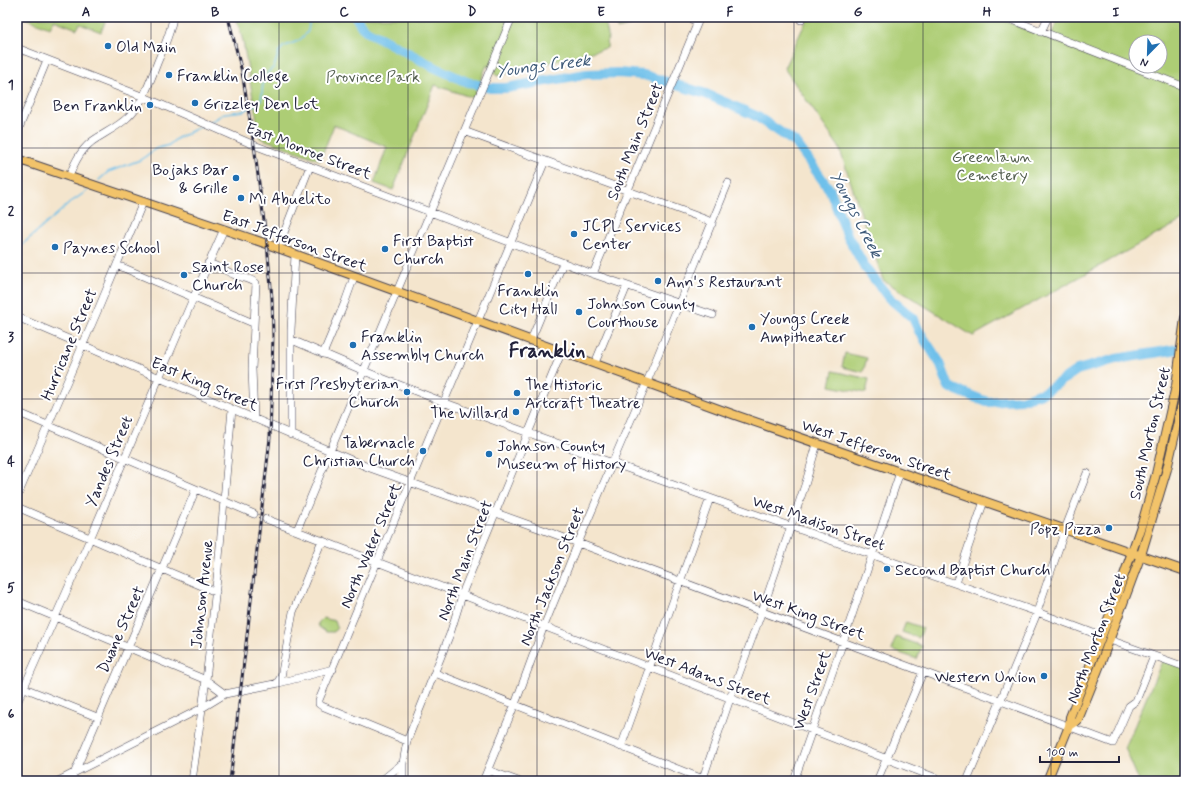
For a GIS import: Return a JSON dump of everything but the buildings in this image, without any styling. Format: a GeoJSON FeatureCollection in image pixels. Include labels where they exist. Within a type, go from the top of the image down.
{"type":"FeatureCollection","features":[{"type":"Feature","properties":{"kind":"main road","name":"East Jefferson Street"},"geometry":{"type":"LineString","coordinates":[[17,159],[278,248],[354,277],[562,351]]}},
{"type":"Feature","properties":{"kind":"main road","name":"South Morton Street"},"geometry":{"type":"LineString","coordinates":[[1132,552],[1155,479],[1165,439],[1176,386],[1185,318]]}},
{"type":"Feature","properties":{"kind":"main road","name":"West Jefferson Street"},"geometry":{"type":"LineString","coordinates":[[562,351],[817,444],[1185,571]]}},
{"type":"Feature","properties":{"kind":"main road"},"geometry":{"type":"LineString","coordinates":[[1176,386],[1185,390]]}},
{"type":"Feature","properties":{"kind":"main road","name":"South Morton Street"},"geometry":{"type":"LineString","coordinates":[[1141,555],[1165,476],[1185,390]]}},
{"type":"Feature","properties":{"kind":"main road","name":"North Morton Street"},"geometry":{"type":"LineString","coordinates":[[1046,781],[1069,726],[1070,717],[1132,552]]}},
{"type":"Feature","properties":{"kind":"main road","name":"North Morton Street"},"geometry":{"type":"LineString","coordinates":[[1069,726],[1078,720],[1110,640],[1141,555]]}},
{"type":"Feature","properties":{"kind":"street"},"geometry":{"type":"LineString","coordinates":[[69,177],[75,161],[83,150],[96,138],[122,122],[134,111],[144,97],[164,46],[173,17]]}},
{"type":"Feature","properties":{"kind":"street"},"geometry":{"type":"LineString","coordinates":[[297,530],[512,17]]}},
{"type":"Feature","properties":{"kind":"street"},"geometry":{"type":"LineString","coordinates":[[686,17],[699,19]]}},
{"type":"Feature","properties":{"kind":"street"},"geometry":{"type":"LineString","coordinates":[[1005,17],[1185,87]]}},
{"type":"Feature","properties":{"kind":"street"},"geometry":{"type":"LineString","coordinates":[[1041,32],[1048,17]]}},
{"type":"Feature","properties":{"kind":"street","name":"South Main Street"},"geometry":{"type":"LineString","coordinates":[[593,274],[629,191],[699,19]]}},
{"type":"Feature","properties":{"kind":"street","name":"East Monroe Street"},"geometry":{"type":"LineString","coordinates":[[17,48],[144,97],[221,131],[310,166],[563,263],[713,315]]}},
{"type":"Feature","properties":{"kind":"street"},"geometry":{"type":"LineString","coordinates":[[17,133],[47,60]]}},
{"type":"Feature","properties":{"kind":"street"},"geometry":{"type":"LineString","coordinates":[[464,130],[707,220],[712,224]]}},
{"type":"Feature","properties":{"kind":"street","name":"North Water Street"},"geometry":{"type":"LineString","coordinates":[[407,740],[320,705],[319,700],[545,161]]}},
{"type":"Feature","properties":{"kind":"street"},"geometry":{"type":"LineString","coordinates":[[278,248],[310,166]]}},
{"type":"Feature","properties":{"kind":"street","name":"North Jackson Street"},"geometry":{"type":"LineString","coordinates":[[483,781],[578,543],[647,382],[728,183]]}},
{"type":"Feature","properties":{"kind":"street","name":"Hurricane Street"},"geometry":{"type":"LineString","coordinates":[[17,497],[143,202]]}},
{"type":"Feature","properties":{"kind":"street","name":"Yandes Street"},"geometry":{"type":"LineString","coordinates":[[17,703],[20,686],[55,616],[90,538],[193,297],[224,229]]}},
{"type":"Feature","properties":{"kind":"street"},"geometry":{"type":"LineString","coordinates":[[291,435],[295,254]]}},
{"type":"Feature","properties":{"kind":"street"},"geometry":{"type":"LineString","coordinates":[[208,263],[256,283],[252,369],[254,419]]}},
{"type":"Feature","properties":{"kind":"street"},"geometry":{"type":"LineString","coordinates":[[530,340],[563,263]]}},
{"type":"Feature","properties":{"kind":"street"},"geometry":{"type":"LineString","coordinates":[[117,265],[253,323]]}},
{"type":"Feature","properties":{"kind":"street"},"geometry":{"type":"LineString","coordinates":[[323,354],[354,277]]}},
{"type":"Feature","properties":{"kind":"street"},"geometry":{"type":"LineString","coordinates":[[595,363],[627,286]]}},
{"type":"Feature","properties":{"kind":"street","name":"East King Street"},"geometry":{"type":"LineString","coordinates":[[17,317],[330,451],[411,483],[495,513]]}},
{"type":"Feature","properties":{"kind":"street","name":"West Madison Street"},"geometry":{"type":"LineString","coordinates":[[292,340],[323,354],[444,402],[710,498],[956,583],[1101,636]]}},
{"type":"Feature","properties":{"kind":"street","name":"North Main Street"},"geometry":{"type":"LineString","coordinates":[[403,781],[402,763],[407,740],[450,634],[463,594],[495,513],[562,351]]}},
{"type":"Feature","properties":{"kind":"street","name":"Johnson Avenue"},"geometry":{"type":"LineString","coordinates":[[192,781],[216,592],[232,409]]}},
{"type":"Feature","properties":{"kind":"street"},"geometry":{"type":"LineString","coordinates":[[17,412],[254,514]]}},
{"type":"Feature","properties":{"kind":"street"},"geometry":{"type":"LineString","coordinates":[[434,673],[705,780],[730,698],[762,612],[817,444]]}},
{"type":"Feature","properties":{"kind":"street","name":"West Street"},"geometry":{"type":"LineString","coordinates":[[794,781],[873,555],[900,472]]}},
{"type":"Feature","properties":{"kind":"street"},"geometry":{"type":"LineString","coordinates":[[967,781],[1037,612],[1065,529],[1087,473]]}},
{"type":"Feature","properties":{"kind":"street","name":"Duane Street"},"geometry":{"type":"LineString","coordinates":[[71,781],[97,717],[196,489]]}},
{"type":"Feature","properties":{"kind":"street"},"geometry":{"type":"LineString","coordinates":[[621,747],[710,498]]}},
{"type":"Feature","properties":{"kind":"street"},"geometry":{"type":"LineString","coordinates":[[956,583],[984,501]]}},
{"type":"Feature","properties":{"kind":"street"},"geometry":{"type":"LineString","coordinates":[[17,507],[216,592]]}},
{"type":"Feature","properties":{"kind":"street","name":"West King Street"},"geometry":{"type":"LineString","coordinates":[[495,513],[1113,743],[1128,706],[1136,701],[1154,656]]}},
{"type":"Feature","properties":{"kind":"street","name":"West Adams Street"},"geometry":{"type":"LineString","coordinates":[[266,519],[944,781]]}},
{"type":"Feature","properties":{"kind":"street"},"geometry":{"type":"LineString","coordinates":[[278,683],[281,677],[293,612],[322,540]]}},
{"type":"Feature","properties":{"kind":"street"},"geometry":{"type":"LineString","coordinates":[[17,600],[206,680],[225,694]]}},
{"type":"Feature","properties":{"kind":"street"},"geometry":{"type":"LineString","coordinates":[[1110,640],[1185,668]]}},
{"type":"Feature","properties":{"kind":"street"},"geometry":{"type":"LineString","coordinates":[[58,781],[202,708],[225,694],[278,683],[333,669]]}},
{"type":"Feature","properties":{"kind":"street"},"geometry":{"type":"LineString","coordinates":[[877,781],[923,672]]}},
{"type":"Feature","properties":{"kind":"street"},"geometry":{"type":"LineString","coordinates":[[20,686],[97,717]]}},
{"type":"Feature","properties":{"kind":"street"},"geometry":{"type":"LineString","coordinates":[[381,781],[402,763]]}},
{"type":"Feature","properties":{"kind":"street"},"geometry":{"type":"LineString","coordinates":[[488,770],[518,781]]}},
{"type":"Feature","properties":{"kind":"green space"},"geometry":{"type":"Polygon","coordinates":[[[22,17],[107,17],[101,32],[80,24],[77,29],[54,20],[50,28],[22,17]]]}},
{"type":"Feature","properties":{"kind":"green space","name":"Province Park"},"geometry":{"type":"Polygon","coordinates":[[[236,17],[604,17],[608,35],[607,48],[497,76],[487,65],[473,98],[435,85],[393,190],[374,183],[387,147],[334,125],[320,160],[260,138],[243,41],[236,17]]]}},
{"type":"Feature","properties":{"kind":"green space"},"geometry":{"type":"Polygon","coordinates":[[[613,17],[631,17],[633,25],[617,29],[613,17]]]}},
{"type":"Feature","properties":{"kind":"green space","name":"Greenlawn Cemetery"},"geometry":{"type":"Polygon","coordinates":[[[808,17],[995,17],[1050,38],[1059,17],[1179,17],[1185,71],[1185,165],[1183,220],[973,336],[883,280],[839,147],[784,68],[808,17]]]}},
{"type":"Feature","properties":{"kind":"green space"},"geometry":{"type":"Polygon","coordinates":[[[845,353],[867,358],[863,372],[842,367],[845,353]]]}},
{"type":"Feature","properties":{"kind":"green space"},"geometry":{"type":"Polygon","coordinates":[[[833,371],[869,379],[866,393],[830,386],[833,371]]]}},
{"type":"Feature","properties":{"kind":"green space"},"geometry":{"type":"Polygon","coordinates":[[[323,618],[335,621],[337,627],[334,632],[326,632],[319,627],[318,623],[323,618]]]}},
{"type":"Feature","properties":{"kind":"green space"},"geometry":{"type":"Polygon","coordinates":[[[906,622],[923,628],[919,638],[902,632],[906,622]]]}},
{"type":"Feature","properties":{"kind":"green space"},"geometry":{"type":"Polygon","coordinates":[[[896,637],[922,646],[917,659],[891,650],[896,637]]]}},
{"type":"Feature","properties":{"kind":"green space"},"geometry":{"type":"Polygon","coordinates":[[[1163,659],[1185,667],[1185,781],[1139,781],[1125,748],[1163,659]]]}},
{"type":"Feature","properties":{"kind":"waterway"},"geometry":{"type":"LineString","coordinates":[[209,123],[225,113],[243,111],[261,101],[263,83],[268,72],[274,67],[279,52],[283,47],[298,41],[303,37],[308,31],[310,17]]}},
{"type":"Feature","properties":{"kind":"waterway","name":"Youngs Creek"},"geometry":{"type":"LineString","coordinates":[[356,17],[362,27],[368,32],[436,68],[467,82],[490,88],[506,88],[586,74],[618,73],[644,75],[706,94],[756,116],[796,143],[830,190],[848,237],[865,267],[889,298],[913,318],[919,331],[940,363],[949,387],[987,402],[1021,400],[1045,392],[1077,370],[1116,359],[1185,348]]}},
{"type":"Feature","properties":{"kind":"waterway"},"geometry":{"type":"LineString","coordinates":[[99,180],[108,172],[140,160],[155,149],[169,145],[176,139],[204,125]]}},
{"type":"Feature","properties":{"kind":"waterway"},"geometry":{"type":"LineString","coordinates":[[17,249],[71,202],[87,191]]}},
{"type":"Feature","properties":{"kind":"railway"},"geometry":{"type":"LineString","coordinates":[[228,17],[242,72],[254,145],[267,244],[272,298],[273,336],[270,438],[230,781]]}},
{"type":"Feature","properties":{"kind":"place","name":"Old Main"},"geometry":{"type":"Point","coordinates":[108,46]}},
{"type":"Feature","properties":{"kind":"place","name":"Franklin College"},"geometry":{"type":"Point","coordinates":[169,75]}},
{"type":"Feature","properties":{"kind":"place","name":"Grizzley Den Lot"},"geometry":{"type":"Point","coordinates":[195,103]}},
{"type":"Feature","properties":{"kind":"place","name":"Ben Franklin"},"geometry":{"type":"Point","coordinates":[150,105]}},
{"type":"Feature","properties":{"kind":"place","name":"Bojaks Bar & Grille"},"geometry":{"type":"Point","coordinates":[236,178]}},
{"type":"Feature","properties":{"kind":"place","name":"Mi Abuelito"},"geometry":{"type":"Point","coordinates":[241,198]}},
{"type":"Feature","properties":{"kind":"place","name":"JCPL Services Center"},"geometry":{"type":"Point","coordinates":[574,234]}},
{"type":"Feature","properties":{"kind":"place","name":"Paynes School"},"geometry":{"type":"Point","coordinates":[55,247]}},
{"type":"Feature","properties":{"kind":"place","name":"First Baptist Church"},"geometry":{"type":"Point","coordinates":[385,249]}},
{"type":"Feature","properties":{"kind":"place","name":"Franklin City Hall"},"geometry":{"type":"Point","coordinates":[528,274]}},
{"type":"Feature","properties":{"kind":"place","name":"Saint Rose Church"},"geometry":{"type":"Point","coordinates":[184,275]}},
{"type":"Feature","properties":{"kind":"place","name":"Ann's Restaurant"},"geometry":{"type":"Point","coordinates":[658,281]}},
{"type":"Feature","properties":{"kind":"place","name":"Johnson County Courthouse"},"geometry":{"type":"Point","coordinates":[579,312]}},
{"type":"Feature","properties":{"kind":"place","name":"Youngs Creek Ampitheater"},"geometry":{"type":"Point","coordinates":[752,327]}},
{"type":"Feature","properties":{"kind":"place","name":"Franklin Assembly Church"},"geometry":{"type":"Point","coordinates":[353,345]}},
{"type":"Feature","properties":{"kind":"place","name":"First Presbyterian Church"},"geometry":{"type":"Point","coordinates":[407,392]}},
{"type":"Feature","properties":{"kind":"place","name":"The Historic Artcraft Theatre"},"geometry":{"type":"Point","coordinates":[517,393]}},
{"type":"Feature","properties":{"kind":"place","name":"The Willard"},"geometry":{"type":"Point","coordinates":[516,412]}},
{"type":"Feature","properties":{"kind":"place","name":"Tabernacle Christian Church"},"geometry":{"type":"Point","coordinates":[423,451]}},
{"type":"Feature","properties":{"kind":"place","name":"Johnson County Museum of History"},"geometry":{"type":"Point","coordinates":[489,454]}},
{"type":"Feature","properties":{"kind":"place","name":"Popz Pizza"},"geometry":{"type":"Point","coordinates":[1109,528]}},
{"type":"Feature","properties":{"kind":"place","name":"Second Baptist Church"},"geometry":{"type":"Point","coordinates":[887,569]}},
{"type":"Feature","properties":{"kind":"place","name":"Western Union"},"geometry":{"type":"Point","coordinates":[1044,676]}},
{"type":"Feature","properties":{"kind":"district","name":"Franklin"},"geometry":{"type":"Point","coordinates":[547,350]}}]}
